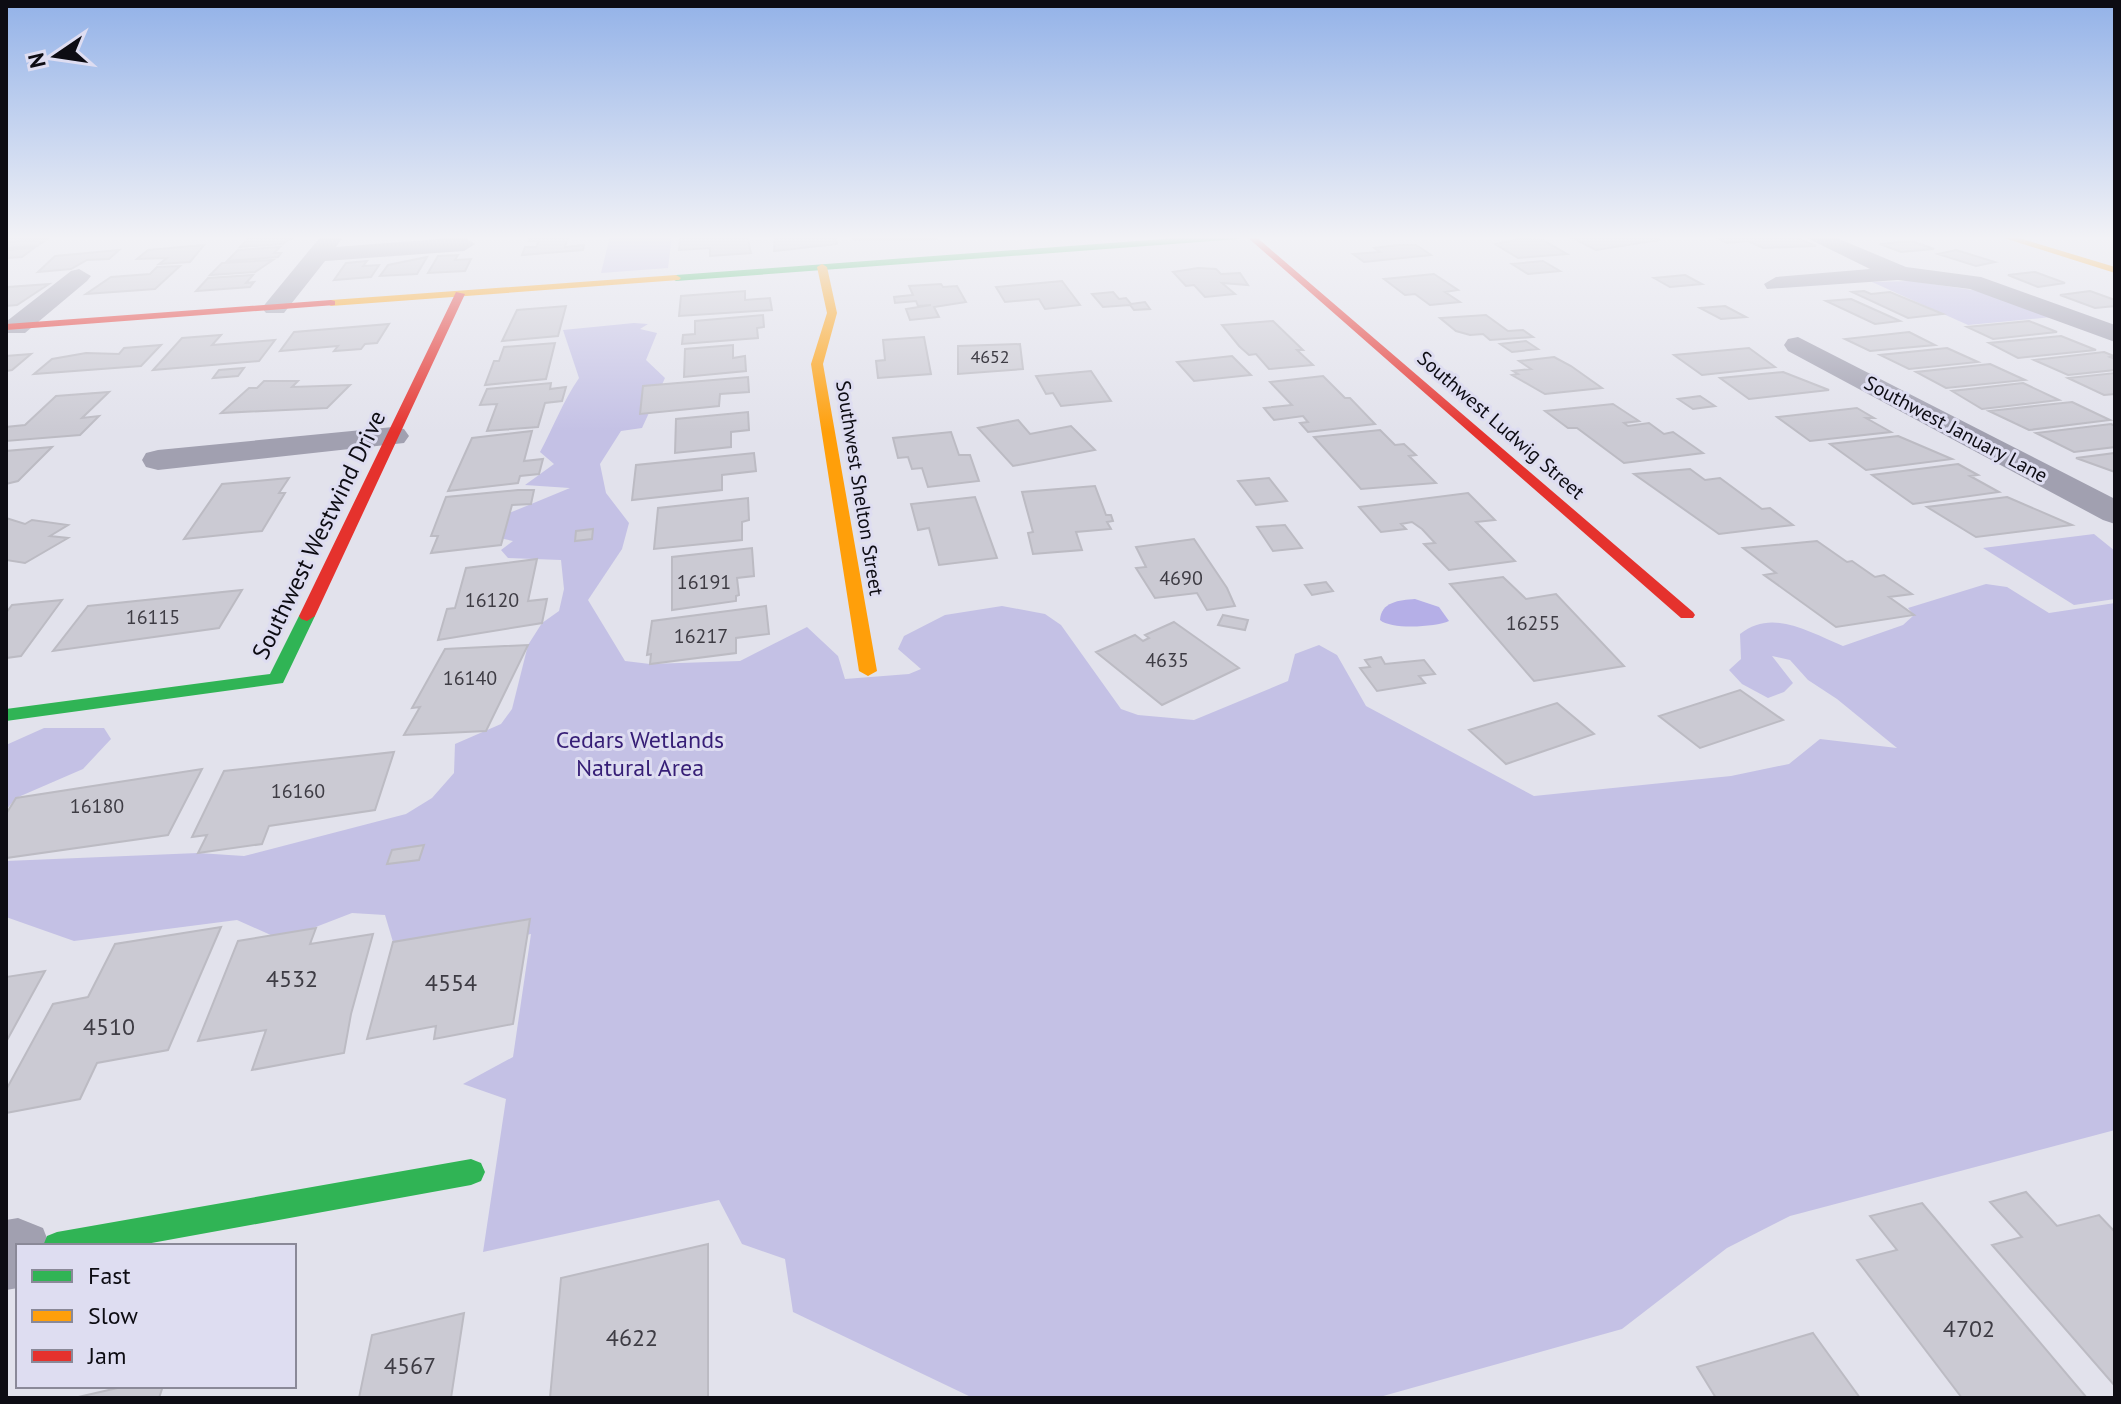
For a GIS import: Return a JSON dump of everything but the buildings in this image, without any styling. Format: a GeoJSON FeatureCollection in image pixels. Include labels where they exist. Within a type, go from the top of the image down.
{"type":"FeatureCollection","features":[{"type":"Feature","properties":{"kind":"street"},"geometry":{"type":"LineString","coordinates":[[11,327],[45,302]]}},
{"type":"Feature","properties":{"kind":"street"},"geometry":{"type":"LineString","coordinates":[[275,308],[280,302]]}},
{"type":"Feature","properties":{"kind":"street"},"geometry":{"type":"LineString","coordinates":[[11,327],[361,302]]}},
{"type":"Feature","properties":{"kind":"street","name":"Southwest Westwind Drive"},"geometry":{"type":"LineString","coordinates":[[6,715],[277,679],[456,302]]}},
{"type":"Feature","properties":{"kind":"street","name":"Southwest Shelton Street"},"geometry":{"type":"LineString","coordinates":[[830,302],[832,313],[817,364],[868,671]]}},
{"type":"Feature","properties":{"kind":"street","name":"Southwest Ludwig Street"},"geometry":{"type":"LineString","coordinates":[[1326,302],[1687,615]]}},
{"type":"Feature","properties":{"kind":"street"},"geometry":{"type":"LineString","coordinates":[[2033,302],[2115,334]]}},
{"type":"Feature","properties":{"kind":"street","name":"Southwest January Lane"},"geometry":{"type":"LineString","coordinates":[[1798,345],[2115,513]]}},
{"type":"Feature","properties":{"kind":"street"},"geometry":{"type":"LineString","coordinates":[[158,460],[393,436]]}},
{"type":"Feature","properties":{"kind":"street"},"geometry":{"type":"LineString","coordinates":[[68,1244],[471,1172]]}},
{"type":"Feature","properties":{"kind":"green space"},"geometry":{"type":"Polygon","coordinates":[[[1916,302],[2009,302],[2052,317],[1968,325],[1916,302]]]}},
{"type":"Feature","properties":{"kind":"green space","name":"Cedars Wetlands Natural Area"},"geometry":{"type":"Polygon","coordinates":[[[648,324],[640,329],[657,333],[646,360],[665,378],[642,428],[621,431],[600,464],[606,493],[629,523],[622,549],[588,600],[625,661],[650,664],[740,661],[807,627],[838,656],[845,679],[909,674],[921,669],[898,649],[904,636],[945,615],[1002,606],[1045,614],[1061,625],[1121,709],[1138,715],[1194,720],[1288,681],[1295,654],[1319,645],[1337,655],[1366,706],[1534,796],[1731,776],[1789,764],[1820,739],[1897,748],[1837,699],[1808,680],[1790,660],[1772,656],[1793,683],[1784,692],[1768,698],[1742,684],[1729,670],[1741,659],[1740,634],[1752,626],[1765,623],[1791,625],[1843,646],[1903,625],[1914,615],[1908,608],[1986,584],[2007,587],[2049,613],[2115,603],[2115,1130],[1790,1216],[1727,1248],[1622,1329],[1376,1398],[973,1398],[793,1312],[785,1259],[742,1244],[719,1200],[483,1252],[506,1099],[463,1084],[513,1057],[531,934],[411,957],[393,942],[385,915],[352,913],[282,940],[237,920],[74,941],[6,917],[6,861],[198,853],[244,856],[406,814],[432,798],[454,773],[455,744],[501,724],[512,709],[528,645],[542,623],[559,611],[564,589],[561,560],[508,558],[501,550],[513,541],[495,537],[490,521],[570,488],[525,485],[554,464],[540,452],[579,378],[563,330],[648,324]]]}},
{"type":"Feature","properties":{"kind":"green space"},"geometry":{"type":"Polygon","coordinates":[[[2094,534],[2115,551],[2115,599],[2074,605],[1983,548],[2094,534]]]}},
{"type":"Feature","properties":{"kind":"green space"},"geometry":{"type":"Polygon","coordinates":[[[44,728],[104,728],[111,739],[83,769],[16,798],[6,810],[6,745],[44,728]]]}},
{"type":"Feature","properties":{"kind":"shaded area"},"geometry":{"type":"Polygon","coordinates":[[[1415,599],[1439,607],[1449,621],[1414,626],[1394,625],[1380,620],[1387,606],[1397,601],[1415,599]]]}},
{"type":"Feature","properties":{"kind":"traffic: fast"},"geometry":{"type":"LineString","coordinates":[[6,715],[277,679],[307,616]]}},
{"type":"Feature","properties":{"kind":"traffic: fast"},"geometry":{"type":"LineString","coordinates":[[68,1244],[471,1172]]}},
{"type":"Feature","properties":{"kind":"traffic: slow"},"geometry":{"type":"LineString","coordinates":[[331,303],[351,302]]}},
{"type":"Feature","properties":{"kind":"traffic: slow"},"geometry":{"type":"LineString","coordinates":[[830,302],[832,313],[817,364],[868,671]]}},
{"type":"Feature","properties":{"kind":"traffic: jam"},"geometry":{"type":"LineString","coordinates":[[307,616],[456,302]]}},
{"type":"Feature","properties":{"kind":"traffic: jam"},"geometry":{"type":"LineString","coordinates":[[1326,302],[1687,615]]}},
{"type":"Feature","properties":{"kind":"traffic: jam"},"geometry":{"type":"LineString","coordinates":[[6,327],[331,303]]}}]}
